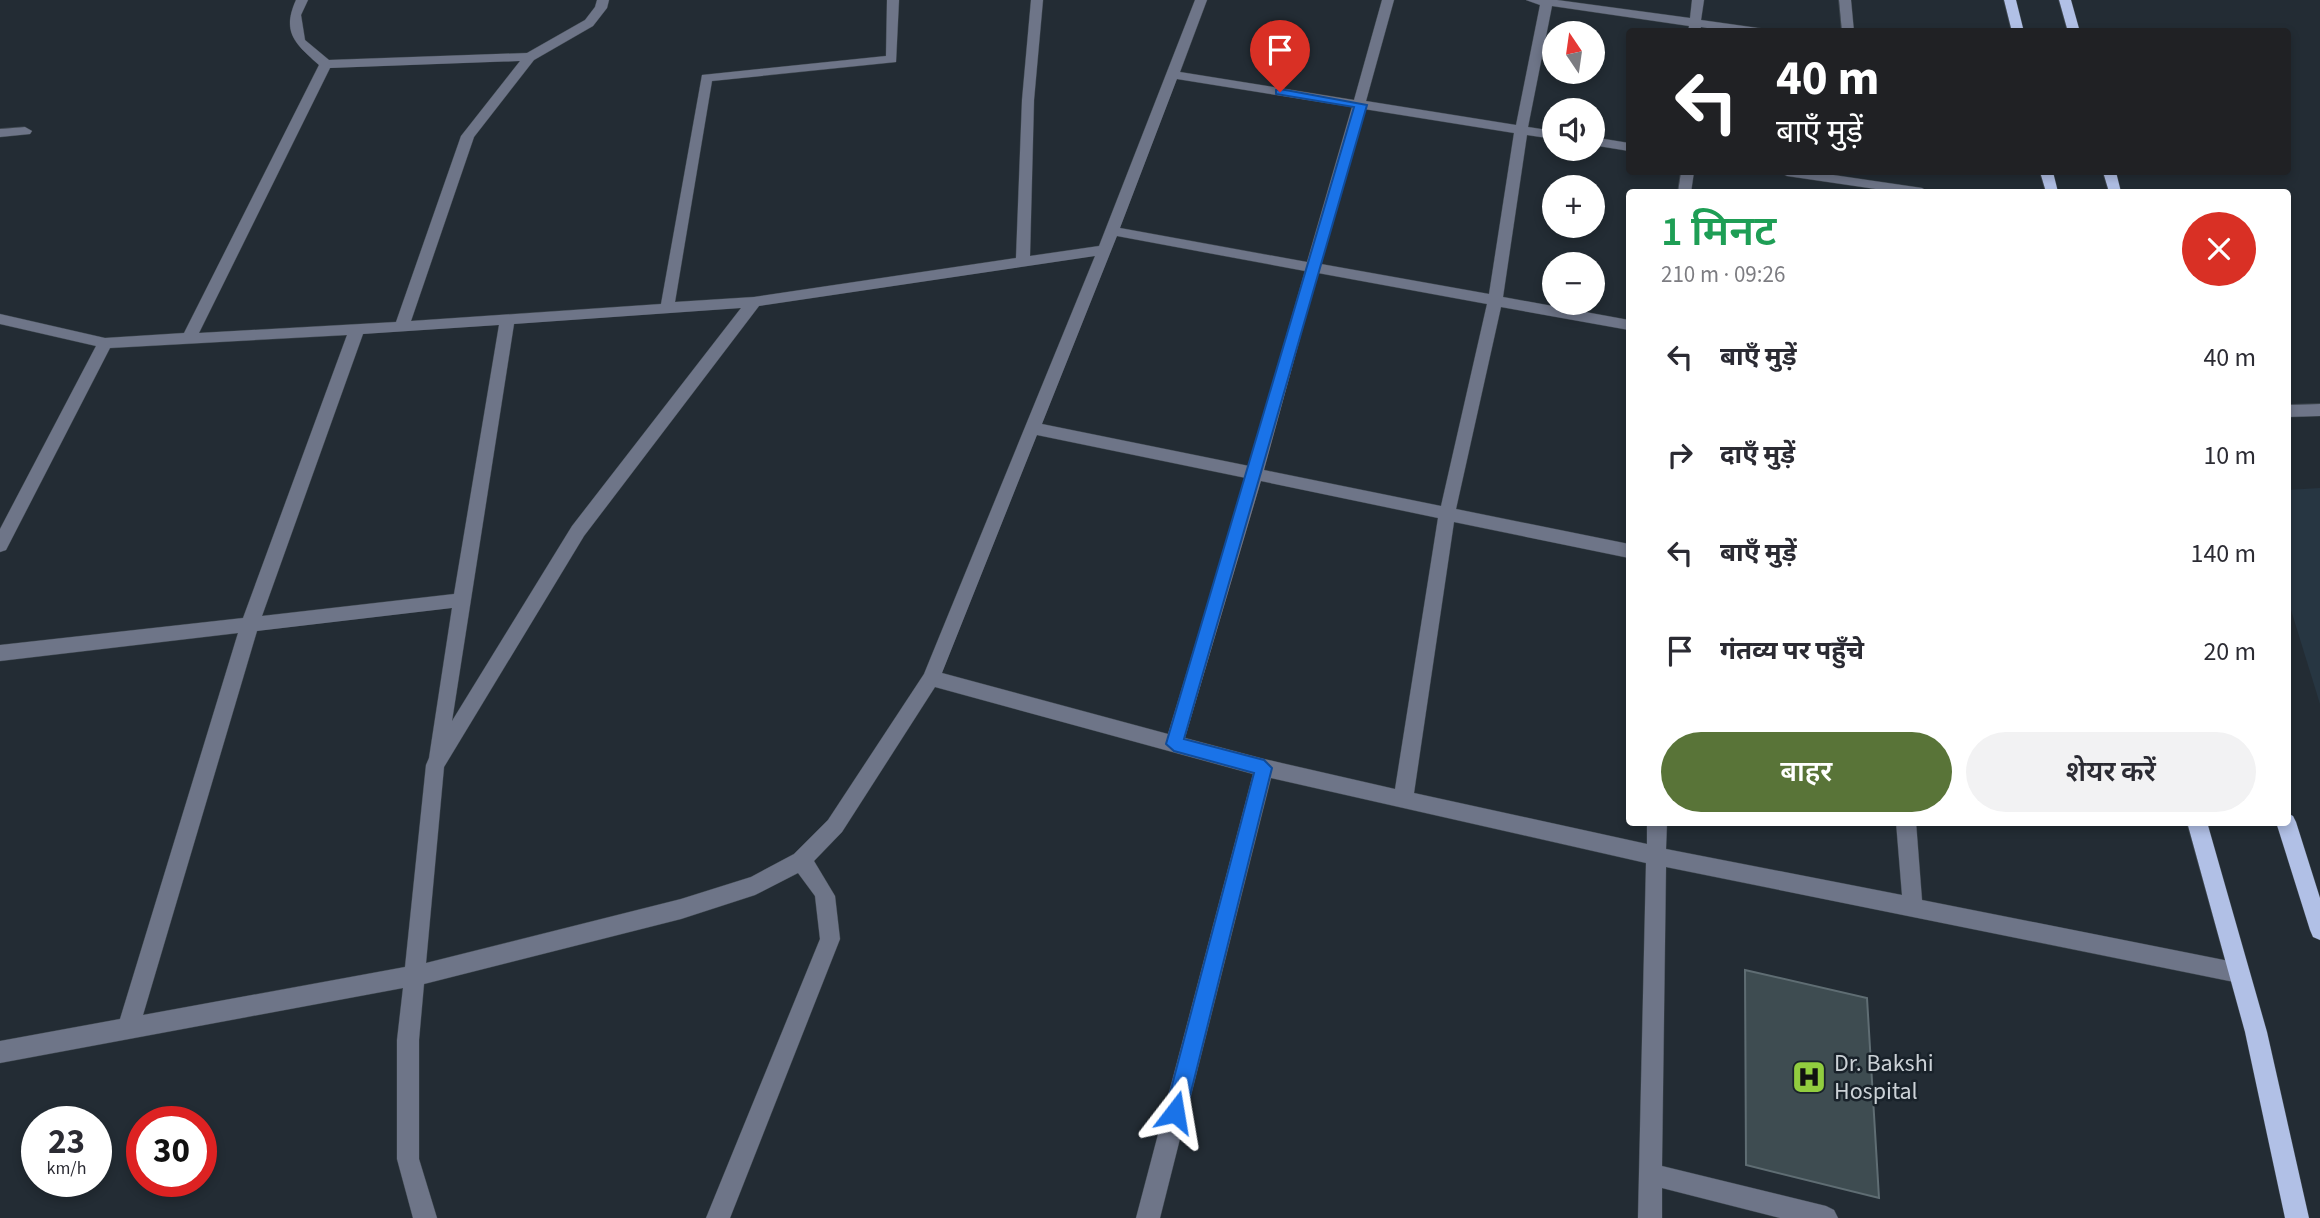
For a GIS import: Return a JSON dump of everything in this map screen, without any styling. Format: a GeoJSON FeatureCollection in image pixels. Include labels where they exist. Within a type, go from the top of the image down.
{"type":"FeatureCollection","features":[{"type":"Feature","properties":{"kind":"main road"},"geometry":{"type":"LineString","coordinates":[[2010,0],[2017,28]]}},
{"type":"Feature","properties":{"kind":"main road"},"geometry":{"type":"LineString","coordinates":[[2065,0],[2073,28]]}},
{"type":"Feature","properties":{"kind":"main road"},"geometry":{"type":"LineString","coordinates":[[2198,826],[2256,1032],[2297,1218]]}},
{"type":"Feature","properties":{"kind":"main road"},"geometry":{"type":"LineString","coordinates":[[2287,826],[2320,930]]}},
{"type":"Feature","properties":{"kind":"street"},"geometry":{"type":"LineString","coordinates":[[302,0],[295,15],[299,41],[326,64],[530,57]]}},
{"type":"Feature","properties":{"kind":"street"},"geometry":{"type":"LineString","coordinates":[[402,327],[468,136],[530,57],[589,23],[601,8],[603,0]]}},
{"type":"Feature","properties":{"kind":"street"},"geometry":{"type":"LineString","coordinates":[[667,309],[706,78],[892,60],[894,0]]}},
{"type":"Feature","properties":{"kind":"street"},"geometry":{"type":"LineString","coordinates":[[1023,264],[1028,100],[1037,0]]}},
{"type":"Feature","properties":{"kind":"street"},"geometry":{"type":"LineString","coordinates":[[0,1052],[414,976],[681,909],[755,885],[801,862],[835,826],[931,678],[1112,231],[1201,0]]}},
{"type":"Feature","properties":{"kind":"street"},"geometry":{"type":"LineString","coordinates":[[1174,744],[1255,474],[1361,105],[1388,0]]}},
{"type":"Feature","properties":{"kind":"street"},"geometry":{"type":"LineString","coordinates":[[1403,799],[1447,514],[1495,301],[1542,1],[1695,27],[1698,0]]}},
{"type":"Feature","properties":{"kind":"street"},"geometry":{"type":"LineString","coordinates":[[1845,0],[1848,28]]}},
{"type":"Feature","properties":{"kind":"street"},"geometry":{"type":"LineString","coordinates":[[189,338],[326,64]]}},
{"type":"Feature","properties":{"kind":"street"},"geometry":{"type":"LineString","coordinates":[[1173,75],[1542,133]]}},
{"type":"Feature","properties":{"kind":"street"},"geometry":{"type":"LineString","coordinates":[[0,133],[25,131]]}},
{"type":"Feature","properties":{"kind":"street"},"geometry":{"type":"LineString","coordinates":[[1605,143],[1626,147]]}},
{"type":"Feature","properties":{"kind":"street"},"geometry":{"type":"LineString","coordinates":[[1809,175],[1903,189]]}},
{"type":"Feature","properties":{"kind":"street"},"geometry":{"type":"LineString","coordinates":[[1112,231],[1626,325]]}},
{"type":"Feature","properties":{"kind":"street"},"geometry":{"type":"LineString","coordinates":[[0,319],[105,342],[402,327],[754,302],[1104,250]]}},
{"type":"Feature","properties":{"kind":"street"},"geometry":{"type":"LineString","coordinates":[[435,765],[578,531],[754,302]]}},
{"type":"Feature","properties":{"kind":"street"},"geometry":{"type":"LineString","coordinates":[[425,1218],[408,1159],[408,1040],[435,765],[507,320]]}},
{"type":"Feature","properties":{"kind":"street"},"geometry":{"type":"LineString","coordinates":[[128,1029],[250,624],[357,329]]}},
{"type":"Feature","properties":{"kind":"street"},"geometry":{"type":"LineString","coordinates":[[0,545],[105,342]]}},
{"type":"Feature","properties":{"kind":"street"},"geometry":{"type":"LineString","coordinates":[[2291,411],[2320,410]]}},
{"type":"Feature","properties":{"kind":"street"},"geometry":{"type":"LineString","coordinates":[[1032,428],[1626,550]]}},
{"type":"Feature","properties":{"kind":"street"},"geometry":{"type":"LineString","coordinates":[[0,653],[462,600]]}},
{"type":"Feature","properties":{"kind":"street"},"geometry":{"type":"LineString","coordinates":[[931,678],[1264,768],[1657,856],[2239,974]]}},
{"type":"Feature","properties":{"kind":"street"},"geometry":{"type":"LineString","coordinates":[[1148,1218],[1264,768]]}},
{"type":"Feature","properties":{"kind":"street"},"geometry":{"type":"LineString","coordinates":[[1650,1218],[1657,826]]}},
{"type":"Feature","properties":{"kind":"street"},"geometry":{"type":"LineString","coordinates":[[1906,826],[1913,908]]}},
{"type":"Feature","properties":{"kind":"street"},"geometry":{"type":"LineString","coordinates":[[718,1218],[830,939],[830,908],[821,883],[801,862]]}},
{"type":"Feature","properties":{"kind":"street"},"geometry":{"type":"LineString","coordinates":[[1650,1174],[1826,1218]]}},
{"type":"Feature","properties":{"kind":"shaded area"},"geometry":{"type":"Polygon","coordinates":[[[2320,488],[2320,704],[2291,610],[2291,490],[2320,488]]]}},
{"type":"Feature","properties":{"kind":"building"},"geometry":{"type":"Polygon","coordinates":[[[1745,970],[1867,998],[1879,1198],[1746,1165],[1745,970]]]}},
{"type":"Feature","properties":{"kind":"place","name":"Dr. Bakshi Hospital"},"geometry":{"type":"Point","coordinates":[1809,1077]}},
{"type":"Feature","properties":{"kind":"route"},"geometry":{"type":"LineString","coordinates":[[1175,1112],[1264,768],[1174,744],[1361,105],[1280,92]]}}]}
